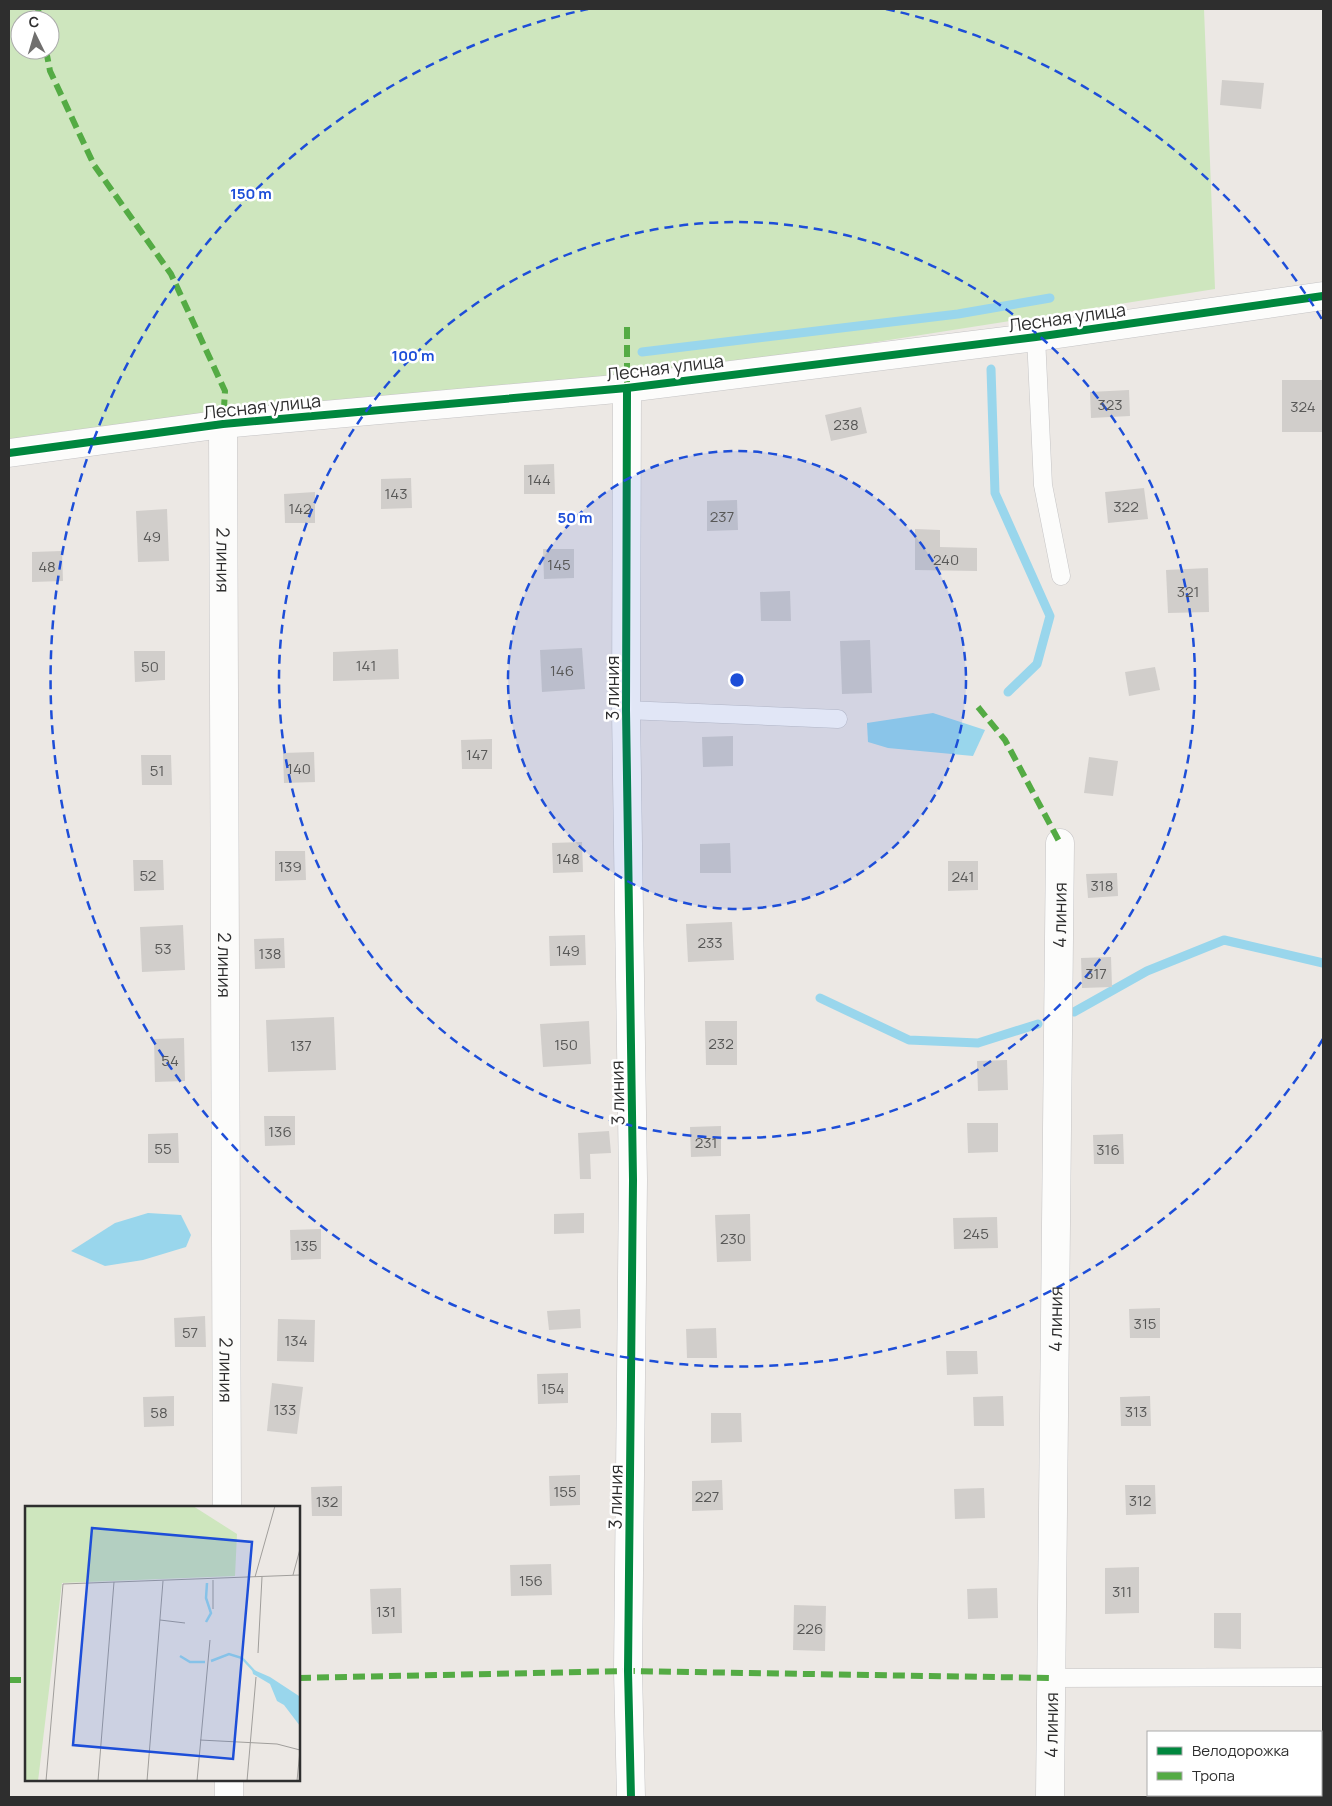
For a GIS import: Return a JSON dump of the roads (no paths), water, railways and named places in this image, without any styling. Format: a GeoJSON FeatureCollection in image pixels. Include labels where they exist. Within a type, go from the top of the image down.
{"type":"FeatureCollection","features":[{"type":"Feature","properties":{"kind":"street","name":"Лесная улица"},"geometry":{"type":"LineString","coordinates":[[9,453],[223,424],[627,388],[1036,337],[1323,296]]}},
{"type":"Feature","properties":{"kind":"street","name":"3 линия"},"geometry":{"type":"LineString","coordinates":[[627,388],[626,710],[633,1180],[628,1662],[631,1797]]}},
{"type":"Feature","properties":{"kind":"street","name":"2 линия"},"geometry":{"type":"LineString","coordinates":[[223,424],[227,1506]]}},
{"type":"Feature","properties":{"kind":"street","name":"4 линия"},"geometry":{"type":"LineString","coordinates":[[1050,1797],[1060,843]]}},
{"type":"Feature","properties":{"kind":"street"},"geometry":{"type":"LineString","coordinates":[[229,1781],[229,1797]]}},
{"type":"Feature","properties":{"kind":"lane"},"geometry":{"type":"LineString","coordinates":[[1036,337],[1044,485],[1061,576]]}},
{"type":"Feature","properties":{"kind":"lane"},"geometry":{"type":"LineString","coordinates":[[626,710],[838,719]]}},
{"type":"Feature","properties":{"kind":"lane"},"geometry":{"type":"LineString","coordinates":[[1051,1678],[1323,1677]]}},
{"type":"Feature","properties":{"kind":"water"},"geometry":{"type":"Polygon","coordinates":[[[933,713],[985,730],[973,756],[888,748],[868,742],[867,723],[933,713]]]}},
{"type":"Feature","properties":{"kind":"water"},"geometry":{"type":"Polygon","coordinates":[[[148,1213],[181,1215],[191,1235],[186,1247],[143,1260],[105,1266],[71,1251],[115,1223],[148,1213]]]}},
{"type":"Feature","properties":{"kind":"waterway"},"geometry":{"type":"LineString","coordinates":[[642,352],[958,314],[1050,298]]}},
{"type":"Feature","properties":{"kind":"waterway"},"geometry":{"type":"LineString","coordinates":[[991,369],[995,493],[1050,616],[1037,664],[1008,692]]}},
{"type":"Feature","properties":{"kind":"waterway"},"geometry":{"type":"LineString","coordinates":[[1074,1012],[1147,971],[1224,940],[1323,963]]}},
{"type":"Feature","properties":{"kind":"waterway"},"geometry":{"type":"LineString","coordinates":[[820,998],[909,1040],[978,1043],[1038,1024]]}}]}
